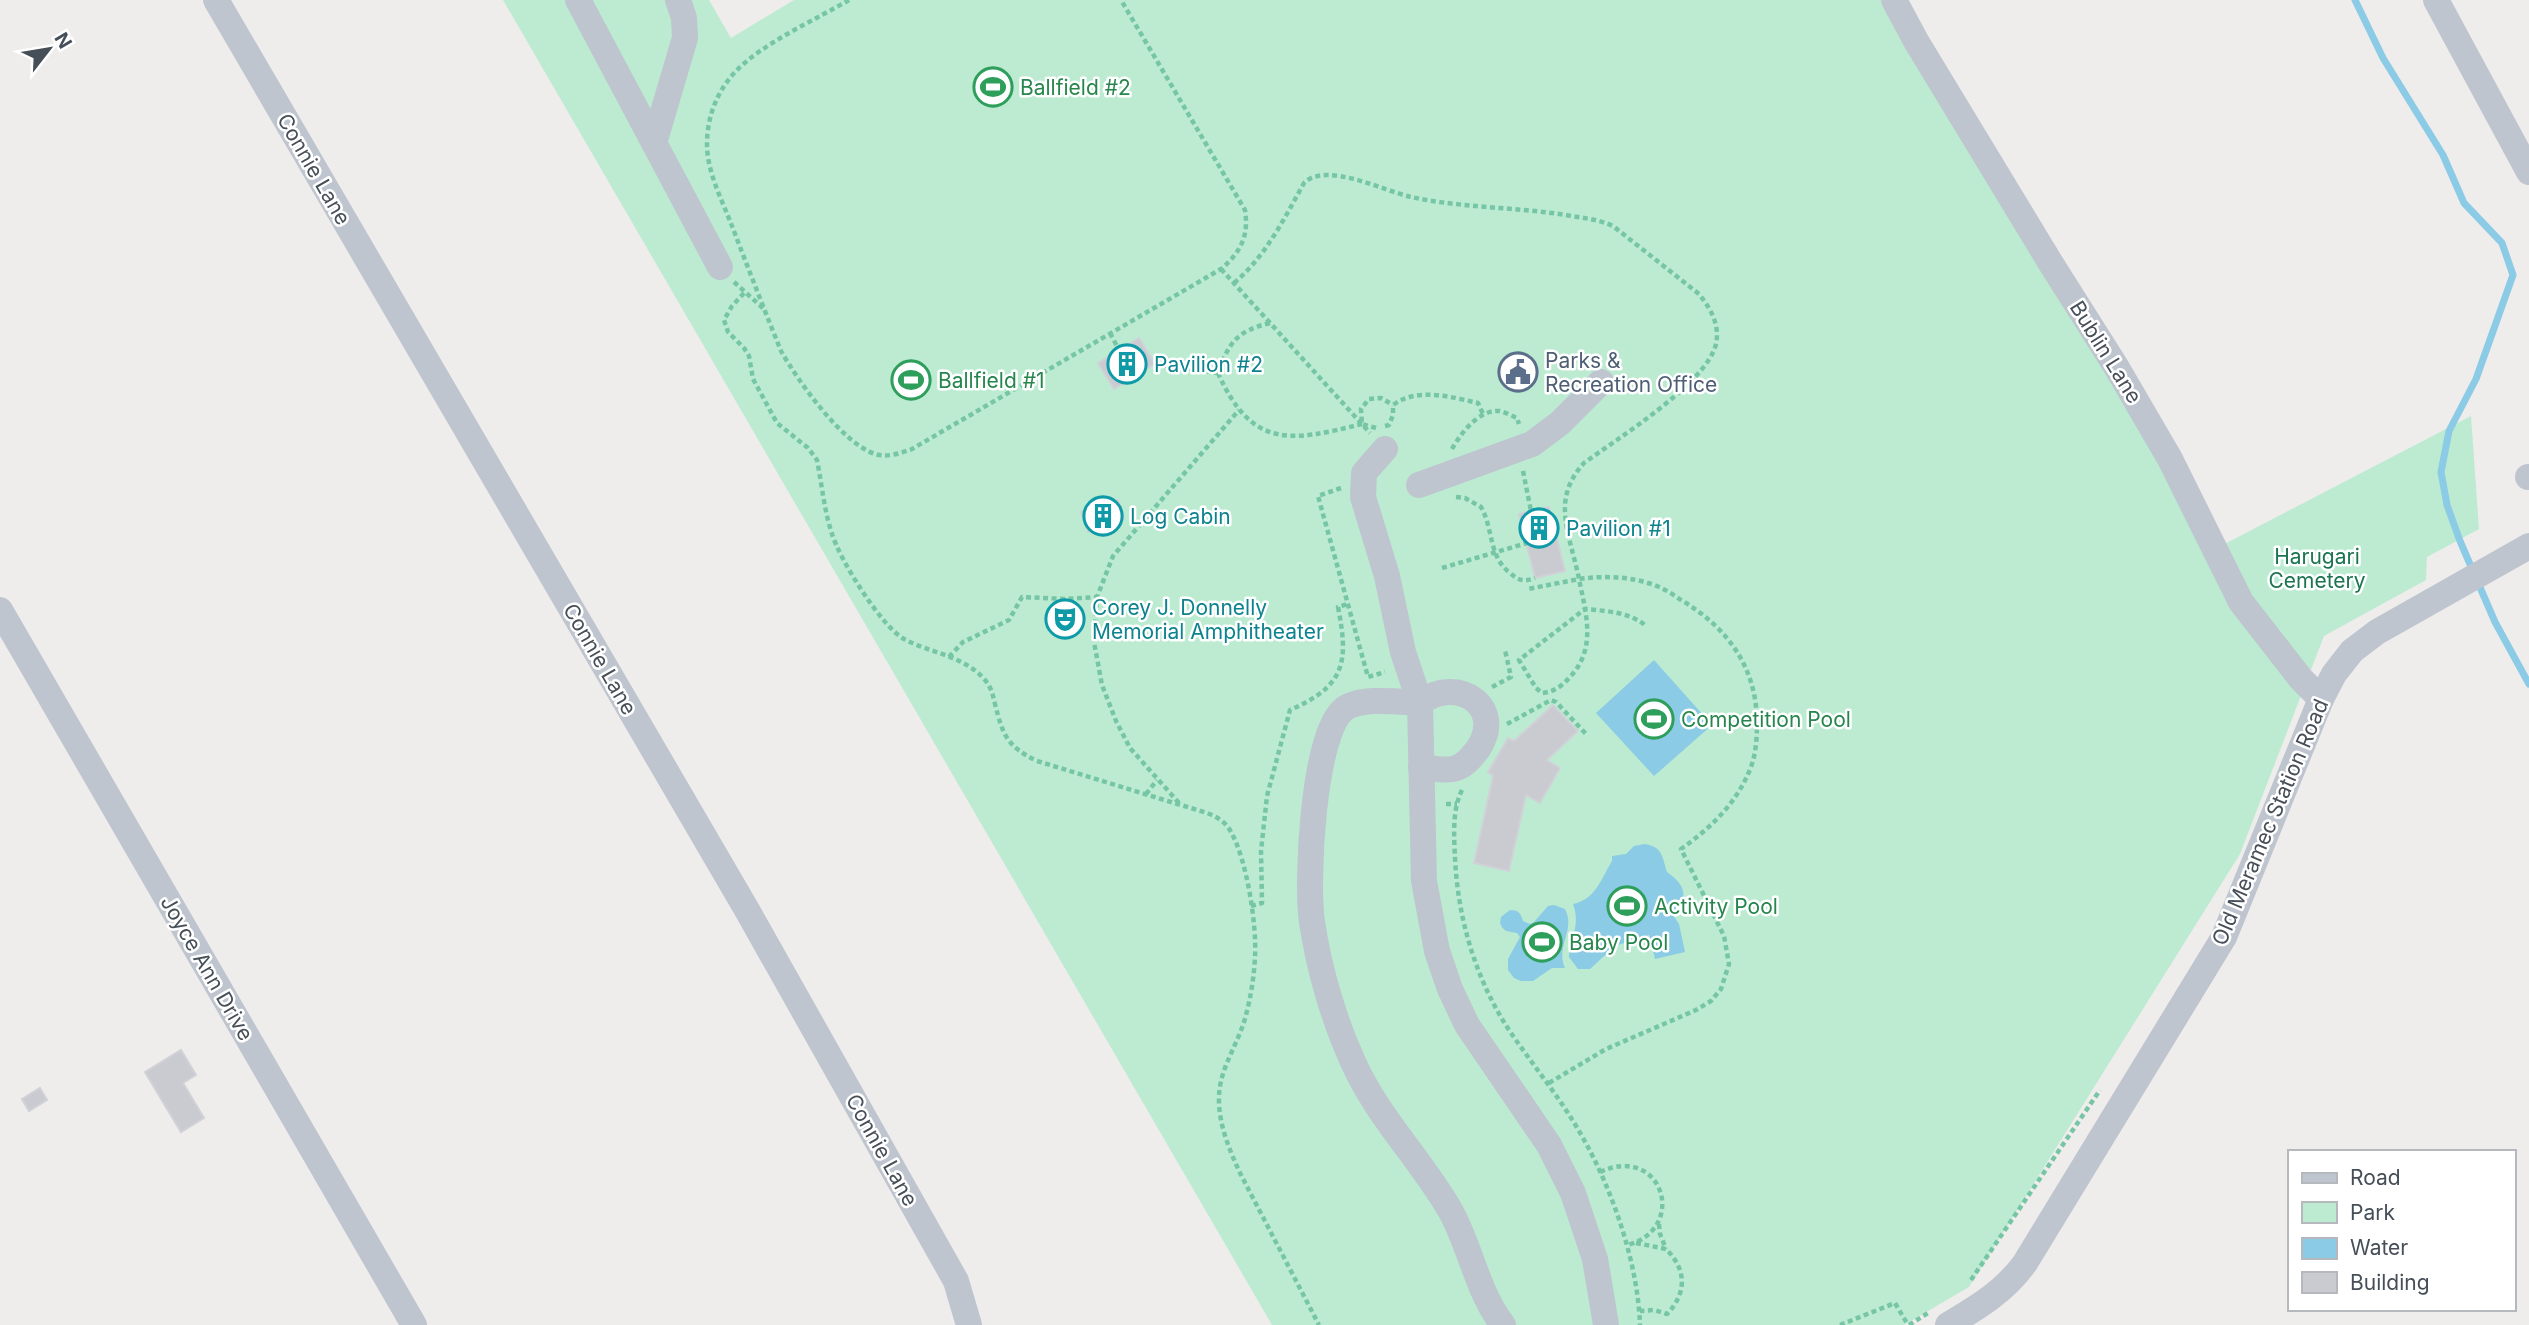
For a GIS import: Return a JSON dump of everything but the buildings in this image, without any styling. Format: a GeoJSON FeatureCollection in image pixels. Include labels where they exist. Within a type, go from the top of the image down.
{"type":"FeatureCollection","features":[{"type":"Feature","properties":{"kind":"street","name":"Connie Lane"},"geometry":{"type":"LineString","coordinates":[[216,0],[747,910],[956,1281],[969,1325]]}},
{"type":"Feature","properties":{"kind":"street"},"geometry":{"type":"LineString","coordinates":[[578,0],[720,267]]}},
{"type":"Feature","properties":{"kind":"street"},"geometry":{"type":"LineString","coordinates":[[654,143],[685,38],[684,19],[678,0]]}},
{"type":"Feature","properties":{"kind":"street","name":"Bublin Lane"},"geometry":{"type":"LineString","coordinates":[[1894,0],[1923,53],[2050,262],[2118,368],[2170,459],[2241,603],[2279,653],[2321,699]]}},
{"type":"Feature","properties":{"kind":"street"},"geometry":{"type":"LineString","coordinates":[[2436,0],[2529,172]]}},
{"type":"Feature","properties":{"kind":"street"},"geometry":{"type":"LineString","coordinates":[[1419,485],[1532,444],[1560,423],[1601,382]]}},
{"type":"Feature","properties":{"kind":"street"},"geometry":{"type":"LineString","coordinates":[[1385,449],[1364,473],[1363,497],[1387,576],[1403,652],[1420,703],[1424,881],[1437,951],[1450,989],[1467,1025],[1549,1145],[1573,1193],[1595,1259],[1606,1325]]}},
{"type":"Feature","properties":{"kind":"street","name":"Old Meramec Station Road"},"geometry":{"type":"LineString","coordinates":[[1940,1318],[1993,1298],[2006,1287],[2025,1263],[2224,937],[2321,699],[2334,674],[2352,651],[2376,632],[2529,546]]}},
{"type":"Feature","properties":{"kind":"street","name":"Joyce Ann Drive"},"geometry":{"type":"LineString","coordinates":[[0,610],[414,1325]]}},
{"type":"Feature","properties":{"kind":"street"},"geometry":{"type":"LineString","coordinates":[[1421,767],[1451,769],[1462,766],[1484,740],[1487,725],[1485,715],[1479,704],[1469,695],[1443,691],[1420,703],[1355,703],[1343,709],[1334,721],[1326,743],[1316,798],[1311,879],[1312,921],[1324,978],[1341,1034],[1354,1064],[1368,1092],[1449,1210],[1464,1238],[1485,1297],[1503,1325]]}},
{"type":"Feature","properties":{"kind":"path"},"geometry":{"type":"LineString","coordinates":[[849,0],[746,62],[724,85],[711,114],[707,145],[709,162],[781,351],[809,394],[854,441],[876,454],[888,455],[912,449],[1220,269],[1240,249],[1246,237],[1245,210],[1121,0]]}},
{"type":"Feature","properties":{"kind":"path"},"geometry":{"type":"LineString","coordinates":[[1234,283],[1250,268],[1275,236],[1304,183],[1310,177],[1328,174],[1415,197],[1599,220],[1613,226],[1690,287],[1705,301],[1714,317],[1717,334],[1714,352],[1695,376],[1667,402],[1584,463],[1569,482],[1564,506],[1585,609],[1588,637],[1586,653],[1580,666],[1561,687],[1542,693],[1519,660],[1585,609],[1619,614],[1640,621],[1646,626]]}},
{"type":"Feature","properties":{"kind":"path"},"geometry":{"type":"LineString","coordinates":[[720,267],[744,293],[765,310]]}},
{"type":"Feature","properties":{"kind":"path"},"geometry":{"type":"LineString","coordinates":[[1220,269],[1385,449]]}},
{"type":"Feature","properties":{"kind":"path"},"geometry":{"type":"LineString","coordinates":[[744,293],[724,320],[729,332],[749,356],[753,379],[777,423],[808,448],[817,460],[829,523],[840,554],[873,606],[895,633],[971,668],[987,682],[1003,734],[1022,753],[1037,761],[1213,816],[1231,831],[1239,851],[1251,906],[1255,955],[1252,989],[1239,1038],[1219,1086],[1219,1113],[1231,1153],[1318,1325]]}},
{"type":"Feature","properties":{"kind":"path"},"geometry":{"type":"LineString","coordinates":[[1270,323],[1250,327],[1237,337],[1226,351],[1218,373],[1229,396],[1245,418],[1268,433],[1297,436],[1362,424],[1377,428],[1389,425],[1393,405]]}},
{"type":"Feature","properties":{"kind":"path"},"geometry":{"type":"LineString","coordinates":[[1110,333],[1119,351]]}},
{"type":"Feature","properties":{"kind":"path"},"geometry":{"type":"LineString","coordinates":[[1155,364],[1218,373]]}},
{"type":"Feature","properties":{"kind":"path"},"geometry":{"type":"LineString","coordinates":[[1393,405],[1403,398],[1422,395],[1478,403],[1483,414]]}},
{"type":"Feature","properties":{"kind":"path"},"geometry":{"type":"LineString","coordinates":[[1362,424],[1361,409],[1369,399],[1381,398],[1393,405]]}},
{"type":"Feature","properties":{"kind":"path"},"geometry":{"type":"LineString","coordinates":[[1180,805],[1130,748],[1116,721],[1102,685],[1094,642],[1097,597],[1113,556],[1239,410]]}},
{"type":"Feature","properties":{"kind":"path"},"geometry":{"type":"LineString","coordinates":[[1352,484],[1318,496],[1368,677],[1391,671]]}},
{"type":"Feature","properties":{"kind":"path"},"geometry":{"type":"LineString","coordinates":[[1447,500],[1465,498],[1481,508],[1498,562],[1518,580],[1535,578]]}},
{"type":"Feature","properties":{"kind":"path"},"geometry":{"type":"LineString","coordinates":[[1442,568],[1527,543]]}},
{"type":"Feature","properties":{"kind":"path"},"geometry":{"type":"LineString","coordinates":[[1528,589],[1579,579],[1619,577],[1649,583],[1690,605],[1731,641],[1753,685],[1757,730],[1749,773],[1731,805],[1681,849],[1724,936],[1729,964],[1721,989],[1711,1001],[1696,1010],[1606,1049],[1549,1083]]}},
{"type":"Feature","properties":{"kind":"path"},"geometry":{"type":"LineString","coordinates":[[949,657],[963,642],[1009,620],[1022,597],[1097,597]]}},
{"type":"Feature","properties":{"kind":"path"},"geometry":{"type":"LineString","coordinates":[[1251,906],[1262,903],[1261,851],[1267,796],[1290,709],[1306,703],[1327,688],[1340,672],[1343,656],[1338,607],[1348,604]]}},
{"type":"Feature","properties":{"kind":"path"},"geometry":{"type":"LineString","coordinates":[[1491,694],[1492,687],[1511,677],[1505,650]]}},
{"type":"Feature","properties":{"kind":"path"},"geometry":{"type":"LineString","coordinates":[[1506,726],[1551,700],[1587,735]]}},
{"type":"Feature","properties":{"kind":"path"},"geometry":{"type":"LineString","coordinates":[[1503,713],[1505,733]]}},
{"type":"Feature","properties":{"kind":"path"},"geometry":{"type":"LineString","coordinates":[[1146,794],[1157,779]]}},
{"type":"Feature","properties":{"kind":"path"},"geometry":{"type":"LineString","coordinates":[[1457,804],[1454,839],[1456,878],[1461,914],[1479,972],[1498,1013],[1549,1083],[1600,1172],[1627,1245],[1640,1311],[1640,1325]]}},
{"type":"Feature","properties":{"kind":"path"},"geometry":{"type":"LineString","coordinates":[[1965,1289],[2071,1129],[2104,1085]]}},
{"type":"Feature","properties":{"kind":"path"},"geometry":{"type":"LineString","coordinates":[[1600,1172],[1618,1164],[1637,1167],[1647,1172],[1662,1194],[1662,1210],[1653,1230],[1635,1243],[1627,1245]]}},
{"type":"Feature","properties":{"kind":"path"},"geometry":{"type":"LineString","coordinates":[[1640,1311],[1654,1310],[1667,1314],[1680,1296],[1683,1286],[1682,1271],[1666,1249],[1660,1234],[1659,1220]]}},
{"type":"Feature","properties":{"kind":"path"},"geometry":{"type":"LineString","coordinates":[[1635,1243],[1666,1249]]}},
{"type":"Feature","properties":{"kind":"path"},"geometry":{"type":"LineString","coordinates":[[1840,1325],[1895,1303],[1909,1325],[1940,1318]]}},
{"type":"Feature","properties":{"kind":"green space","name":"Harugari Cemetery"},"geometry":{"type":"Polygon","coordinates":[[[503,0],[709,0],[731,38],[794,0],[1889,0],[2215,549],[2471,416],[2479,529],[2427,557],[2426,580],[2324,636],[2240,854],[1969,1287],[1904,1325],[1272,1325],[503,0]]]}},
{"type":"Feature","properties":{"kind":"water","name":"Competition Pool"},"geometry":{"type":"Polygon","coordinates":[[[1654,660],[1712,725],[1654,776],[1596,713],[1654,660]]]}},
{"type":"Feature","properties":{"kind":"water","name":"Activity Pool"},"geometry":{"type":"Polygon","coordinates":[[[1645,844],[1659,850],[1667,872],[1683,891],[1682,902],[1673,915],[1679,924],[1685,952],[1655,959],[1649,935],[1615,946],[1590,969],[1578,969],[1569,957],[1576,925],[1573,904],[1593,893],[1612,861],[1612,856],[1626,854],[1634,846],[1645,844]]]}},
{"type":"Feature","properties":{"kind":"water","name":"Baby Pool"},"geometry":{"type":"Polygon","coordinates":[[[1548,906],[1565,909],[1568,917],[1562,953],[1565,968],[1552,968],[1533,981],[1514,978],[1508,970],[1508,959],[1520,937],[1517,933],[1503,928],[1501,917],[1510,910],[1515,911],[1523,921],[1530,924],[1548,906]]]}},
{"type":"Feature","properties":{"kind":"waterway"},"geometry":{"type":"LineString","coordinates":[[2355,0],[2383,58],[2443,155],[2464,203],[2502,243],[2513,275],[2476,379],[2449,431],[2441,472],[2447,505],[2460,541],[2495,622],[2529,684]]}},
{"type":"Feature","properties":{"kind":"place","name":"Ballfield #2"},"geometry":{"type":"Point","coordinates":[993,87]}},
{"type":"Feature","properties":{"kind":"place","name":"Pavilion #2"},"geometry":{"type":"Point","coordinates":[1127,364]}},
{"type":"Feature","properties":{"kind":"place","name":"Parks & Recreation Office"},"geometry":{"type":"Point","coordinates":[1518,372]}},
{"type":"Feature","properties":{"kind":"place","name":"Ballfield #1"},"geometry":{"type":"Point","coordinates":[911,380]}},
{"type":"Feature","properties":{"kind":"place","name":"Log Cabin"},"geometry":{"type":"Point","coordinates":[1103,516]}},
{"type":"Feature","properties":{"kind":"place","name":"Pavilion #1"},"geometry":{"type":"Point","coordinates":[1539,528]}},
{"type":"Feature","properties":{"kind":"place","name":"Corey J. Donnelly Memorial Amphitheater"},"geometry":{"type":"Point","coordinates":[1065,619]}},
{"type":"Feature","properties":{"kind":"place","name":"Competition Pool"},"geometry":{"type":"Point","coordinates":[1654,719]}},
{"type":"Feature","properties":{"kind":"place","name":"Activity Pool"},"geometry":{"type":"Point","coordinates":[1627,906]}},
{"type":"Feature","properties":{"kind":"place","name":"Baby Pool"},"geometry":{"type":"Point","coordinates":[1542,942]}}]}
